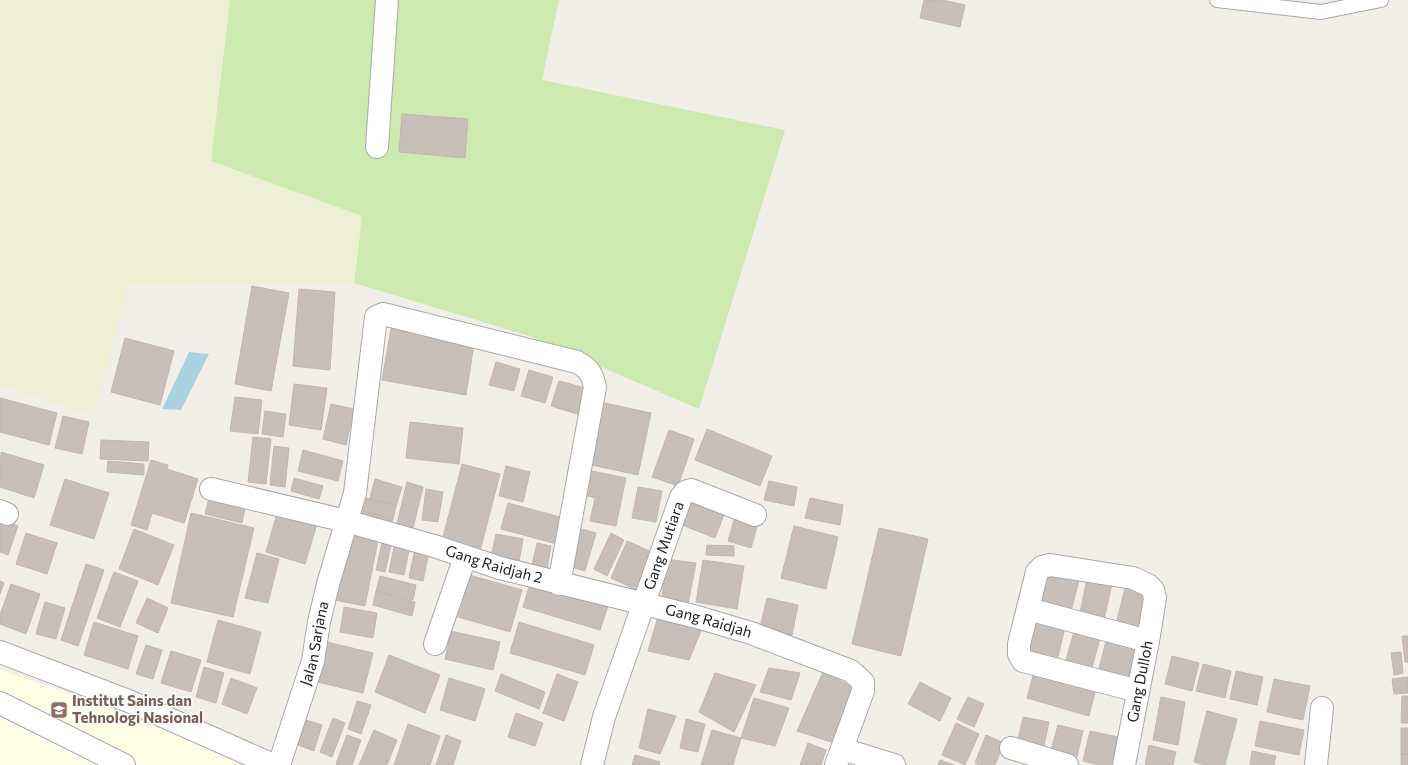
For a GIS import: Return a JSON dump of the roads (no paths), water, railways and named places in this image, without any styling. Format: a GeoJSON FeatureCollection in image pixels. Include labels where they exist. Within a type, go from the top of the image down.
{"type":"FeatureCollection","features":[{"type":"Feature","properties":{"kind":"street"},"geometry":{"type":"LineString","coordinates":[[377,147],[387,0]]}},
{"type":"Feature","properties":{"kind":"street","name":"Jalan Sarjana"},"geometry":{"type":"LineString","coordinates":[[279,765],[313,661],[319,622],[328,584],[355,493],[376,318],[383,314],[577,362],[587,368],[595,387],[559,584]]}},
{"type":"Feature","properties":{"kind":"street","name":"Gang Raidjah 2"},"geometry":{"type":"LineString","coordinates":[[211,489],[346,521],[434,546],[500,568],[643,604]]}},
{"type":"Feature","properties":{"kind":"street","name":"Gang Mutiara"},"geometry":{"type":"LineString","coordinates":[[643,604],[680,497],[685,492],[691,490],[755,515]]}},
{"type":"Feature","properties":{"kind":"street"},"geometry":{"type":"LineString","coordinates":[[436,644],[465,557]]}},
{"type":"Feature","properties":{"kind":"street","name":"Gang Dulloh"},"geometry":{"type":"LineString","coordinates":[[1028,609],[1038,572],[1042,567],[1050,565],[1133,578],[1148,585],[1153,590],[1155,598],[1148,641],[1124,765]]}},
{"type":"Feature","properties":{"kind":"street"},"geometry":{"type":"LineString","coordinates":[[592,765],[604,717],[643,604]]}},
{"type":"Feature","properties":{"kind":"street","name":"Gang Raidjah"},"geometry":{"type":"LineString","coordinates":[[643,604],[697,617],[751,633],[851,671],[863,682],[863,691],[839,757]]}},
{"type":"Feature","properties":{"kind":"street"},"geometry":{"type":"LineString","coordinates":[[1138,691],[1023,661],[1019,654],[1019,644],[1028,609],[1148,641]]}},
{"type":"Feature","properties":{"kind":"street"},"geometry":{"type":"LineString","coordinates":[[0,652],[131,702],[273,765]]}},
{"type":"Feature","properties":{"kind":"street"},"geometry":{"type":"LineString","coordinates":[[0,704],[124,765]]}},
{"type":"Feature","properties":{"kind":"street"},"geometry":{"type":"LineString","coordinates":[[1316,765],[1322,708]]}},
{"type":"Feature","properties":{"kind":"street"},"geometry":{"type":"LineString","coordinates":[[1011,748],[1067,765]]}},
{"type":"Feature","properties":{"kind":"street"},"geometry":{"type":"LineString","coordinates":[[839,757],[894,765]]}},
{"type":"Feature","properties":{"kind":"lane"},"geometry":{"type":"LineString","coordinates":[[1217,0],[1321,12],[1381,0]]}},
{"type":"Feature","properties":{"kind":"water"},"geometry":{"type":"Polygon","coordinates":[[[189,352],[209,354],[181,410],[162,409],[189,352]]]}},
{"type":"Feature","properties":{"kind":"place","name":"Institut Sains dan Tehnologi Nasional"},"geometry":{"type":"Point","coordinates":[59,710]}}]}
